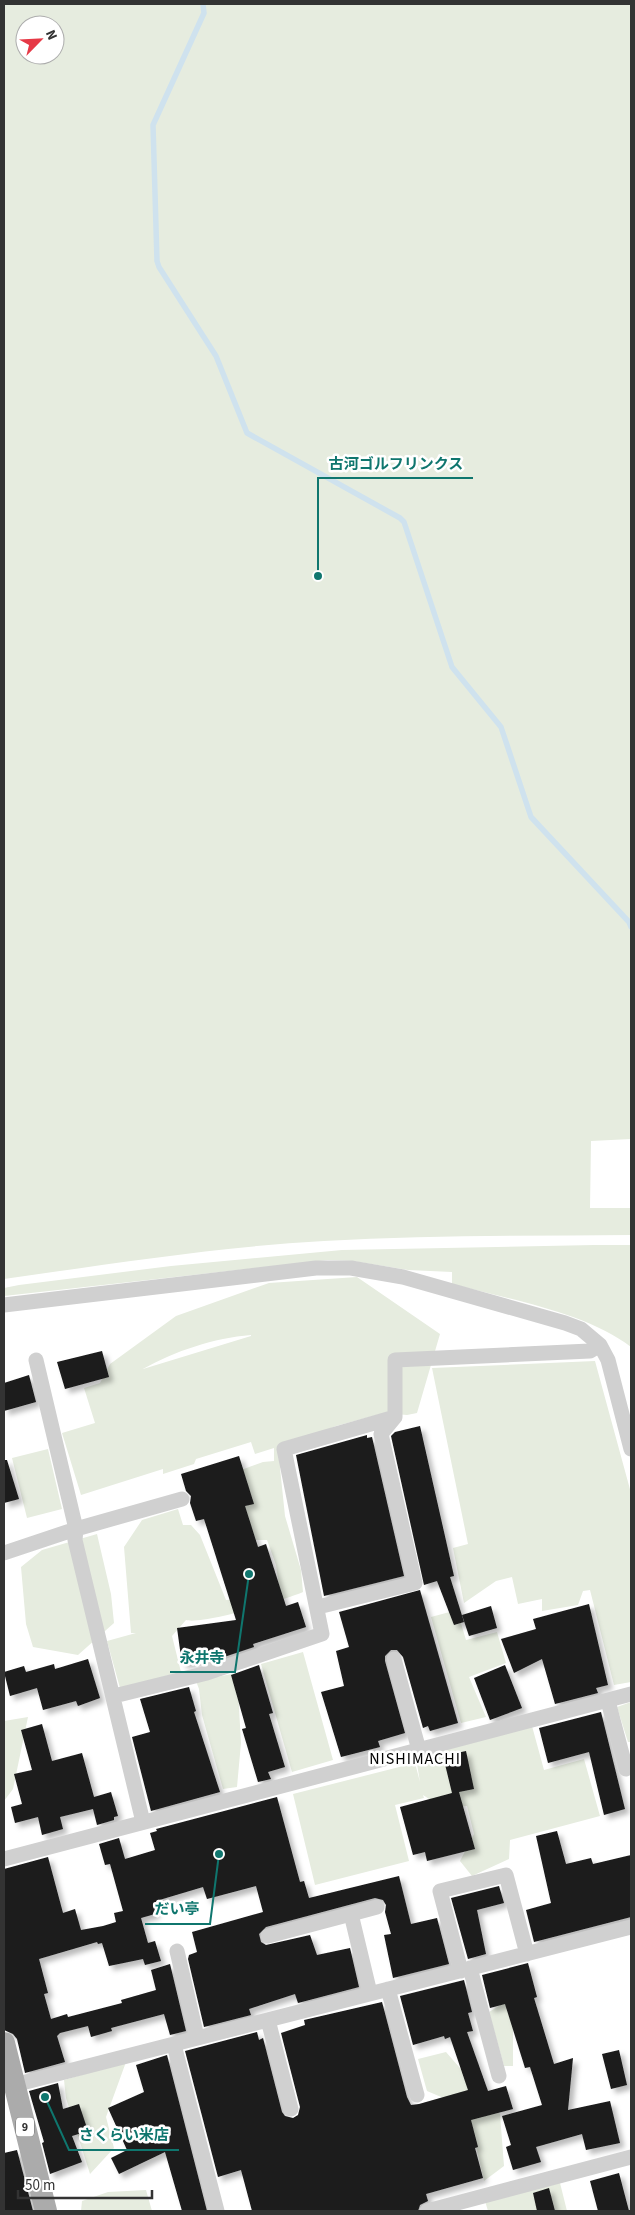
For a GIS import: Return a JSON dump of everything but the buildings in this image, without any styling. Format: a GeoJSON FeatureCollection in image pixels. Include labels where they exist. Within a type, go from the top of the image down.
{"type":"FeatureCollection","features":[{"type":"Feature","properties":{"kind":"main road","name":"9"},"geometry":{"type":"LineString","coordinates":[[4,2044],[46,2211]]}},
{"type":"Feature","properties":{"kind":"street"},"geometry":{"type":"LineString","coordinates":[[4,1305],[316,1268],[351,1268],[403,1277],[565,1323],[581,1330],[600,1345],[608,1360],[631,1449]]}},
{"type":"Feature","properties":{"kind":"street"},"geometry":{"type":"LineString","coordinates":[[318,1607],[415,1583],[381,1434],[395,1417],[394,1360],[590,1352],[600,1345]]}},
{"type":"Feature","properties":{"kind":"street"},"geometry":{"type":"LineString","coordinates":[[36,1360],[76,1529],[75,1540],[114,1696],[142,1822]]}},
{"type":"Feature","properties":{"kind":"street"},"geometry":{"type":"LineString","coordinates":[[114,1696],[207,1673],[322,1634],[318,1607],[284,1449],[395,1417]]}},
{"type":"Feature","properties":{"kind":"street"},"geometry":{"type":"LineString","coordinates":[[4,1553],[76,1529],[182,1500]]}},
{"type":"Feature","properties":{"kind":"street"},"geometry":{"type":"LineString","coordinates":[[394,1659],[419,1750]]}},
{"type":"Feature","properties":{"kind":"street"},"geometry":{"type":"LineString","coordinates":[[4,1859],[631,1694]]}},
{"type":"Feature","properties":{"kind":"street"},"geometry":{"type":"LineString","coordinates":[[608,1701],[626,1769]]}},
{"type":"Feature","properties":{"kind":"street"},"geometry":{"type":"LineString","coordinates":[[499,2076],[440,1891],[506,1875],[527,1954]]}},
{"type":"Feature","properties":{"kind":"street"},"geometry":{"type":"LineString","coordinates":[[268,1936],[377,1907]]}},
{"type":"Feature","properties":{"kind":"street"},"geometry":{"type":"LineString","coordinates":[[350,1914],[370,1993]]}},
{"type":"Feature","properties":{"kind":"street"},"geometry":{"type":"LineString","coordinates":[[14,2085],[631,1927]]}},
{"type":"Feature","properties":{"kind":"street"},"geometry":{"type":"LineString","coordinates":[[177,1951],[197,2037]]}},
{"type":"Feature","properties":{"kind":"street"},"geometry":{"type":"LineString","coordinates":[[388,1989],[417,2095]]}},
{"type":"Feature","properties":{"kind":"street"},"geometry":{"type":"LineString","coordinates":[[268,2020],[291,2109]]}},
{"type":"Feature","properties":{"kind":"street"},"geometry":{"type":"LineString","coordinates":[[174,2044],[217,2211]]}},
{"type":"Feature","properties":{"kind":"street"},"geometry":{"type":"LineString","coordinates":[[427,2211],[481,2205],[631,2157]]}},
{"type":"Feature","properties":{"kind":"shaded area"},"geometry":{"type":"Polygon","coordinates":[[[4,4],[631,4],[631,1139],[591,1141],[590,1208],[631,1208],[631,1235],[478,1236],[324,1241],[244,1247],[4,1279],[4,4]]]}},
{"type":"Feature","properties":{"kind":"shaded area"},"geometry":{"type":"Polygon","coordinates":[[[631,1245],[631,1347],[592,1324],[521,1301],[452,1284],[452,1272],[408,1270],[353,1261],[328,1260],[4,1296],[4,1288],[19,1285],[171,1266],[342,1250],[631,1245]]]}},
{"type":"Feature","properties":{"kind":"shaded area"},"geometry":{"type":"Polygon","coordinates":[[[357,1277],[440,1334],[417,1413],[407,1415],[384,1413],[336,1426],[303,1439],[280,1468],[285,1516],[301,1570],[303,1592],[262,1606],[225,1615],[195,1621],[186,1620],[172,1636],[181,1672],[120,1688],[107,1641],[136,1633],[131,1633],[124,1547],[142,1520],[178,1509],[183,1525],[191,1525],[200,1535],[226,1600],[251,1599],[279,1587],[276,1565],[267,1540],[244,1540],[236,1522],[246,1505],[241,1470],[263,1462],[274,1461],[274,1448],[255,1454],[251,1442],[196,1459],[194,1464],[163,1474],[163,1469],[81,1495],[62,1433],[95,1423],[84,1388],[100,1383],[110,1364],[176,1316],[269,1283],[357,1277]],[[251,1336],[223,1339],[195,1346],[143,1369],[251,1336]]]}},
{"type":"Feature","properties":{"kind":"shaded area"},"geometry":{"type":"Polygon","coordinates":[[[595,1361],[631,1493],[631,1682],[614,1685],[590,1590],[583,1591],[578,1605],[542,1611],[542,1599],[518,1604],[512,1577],[496,1581],[464,1603],[453,1548],[468,1544],[432,1368],[595,1361]]]}},
{"type":"Feature","properties":{"kind":"shaded area"},"geometry":{"type":"Polygon","coordinates":[[[48,1449],[62,1509],[27,1518],[12,1458],[48,1449]]]}},
{"type":"Feature","properties":{"kind":"shaded area"},"geometry":{"type":"Polygon","coordinates":[[[97,1534],[111,1594],[114,1623],[78,1655],[33,1647],[26,1624],[21,1567],[42,1550],[97,1534]]]}},
{"type":"Feature","properties":{"kind":"shaded area"},"geometry":{"type":"Polygon","coordinates":[[[457,1610],[466,1640],[497,1632],[506,1663],[469,1677],[486,1717],[461,1723],[431,1617],[457,1610]]]}},
{"type":"Feature","properties":{"kind":"shaded area"},"geometry":{"type":"Polygon","coordinates":[[[303,1652],[333,1760],[292,1772],[261,1664],[303,1652]]]}},
{"type":"Feature","properties":{"kind":"shaded area"},"geometry":{"type":"Polygon","coordinates":[[[237,1673],[241,1743],[237,1787],[223,1789],[202,1715],[199,1689],[196,1681],[237,1673]]]}},
{"type":"Feature","properties":{"kind":"shaded area"},"geometry":{"type":"Polygon","coordinates":[[[631,1702],[631,1742],[628,1742],[617,1707],[631,1702]]]}},
{"type":"Feature","properties":{"kind":"shaded area"},"geometry":{"type":"Polygon","coordinates":[[[28,1717],[13,1789],[4,1801],[4,1721],[28,1717]]]}},
{"type":"Feature","properties":{"kind":"shaded area"},"geometry":{"type":"Polygon","coordinates":[[[532,1726],[544,1770],[584,1759],[600,1816],[510,1840],[509,1859],[472,1876],[460,1861],[474,1834],[467,1806],[443,1808],[423,1795],[424,1798],[395,1805],[409,1861],[315,1885],[293,1794],[415,1763],[420,1782],[416,1758],[532,1726]]]}},
{"type":"Feature","properties":{"kind":"shaded area"},"geometry":{"type":"Polygon","coordinates":[[[513,1997],[513,2066],[504,2066],[489,2012],[513,1997]]]}},
{"type":"Feature","properties":{"kind":"shaded area"},"geometry":{"type":"Polygon","coordinates":[[[446,2052],[500,2114],[504,2166],[484,2181],[467,2108],[427,2091],[418,2059],[446,2052]]]}},
{"type":"Feature","properties":{"kind":"shaded area"},"geometry":{"type":"Polygon","coordinates":[[[126,2062],[106,2117],[114,2148],[90,2174],[66,2098],[64,2080],[126,2062]]]}},
{"type":"Feature","properties":{"kind":"shaded area"},"geometry":{"type":"Polygon","coordinates":[[[560,2183],[567,2211],[488,2211],[485,2201],[560,2183]]]}},
{"type":"Feature","properties":{"kind":"shaded area"},"geometry":{"type":"Polygon","coordinates":[[[146,2190],[152,2211],[81,2211],[82,2201],[108,2192],[146,2190]]]}},
{"type":"Feature","properties":{"kind":"waterway"},"geometry":{"type":"LineString","coordinates":[[203,4],[204,13],[153,125],[157,261],[159,267],[216,356],[247,433],[400,518],[404,522],[452,667],[501,727],[531,817],[629,922],[631,927]]}},
{"type":"Feature","properties":{"kind":"place","name":"古河ゴルフリンクス"},"geometry":{"type":"Point","coordinates":[318,576]}},
{"type":"Feature","properties":{"kind":"place","name":"永井寺"},"geometry":{"type":"Point","coordinates":[249,1574]}},
{"type":"Feature","properties":{"kind":"place","name":"だい亭"},"geometry":{"type":"Point","coordinates":[219,1854]}},
{"type":"Feature","properties":{"kind":"place","name":"さくらい米店"},"geometry":{"type":"Point","coordinates":[45,2097]}},
{"type":"Feature","properties":{"kind":"district","name":"NISHIMACHI"},"geometry":{"type":"Point","coordinates":[415,1758]}}]}
